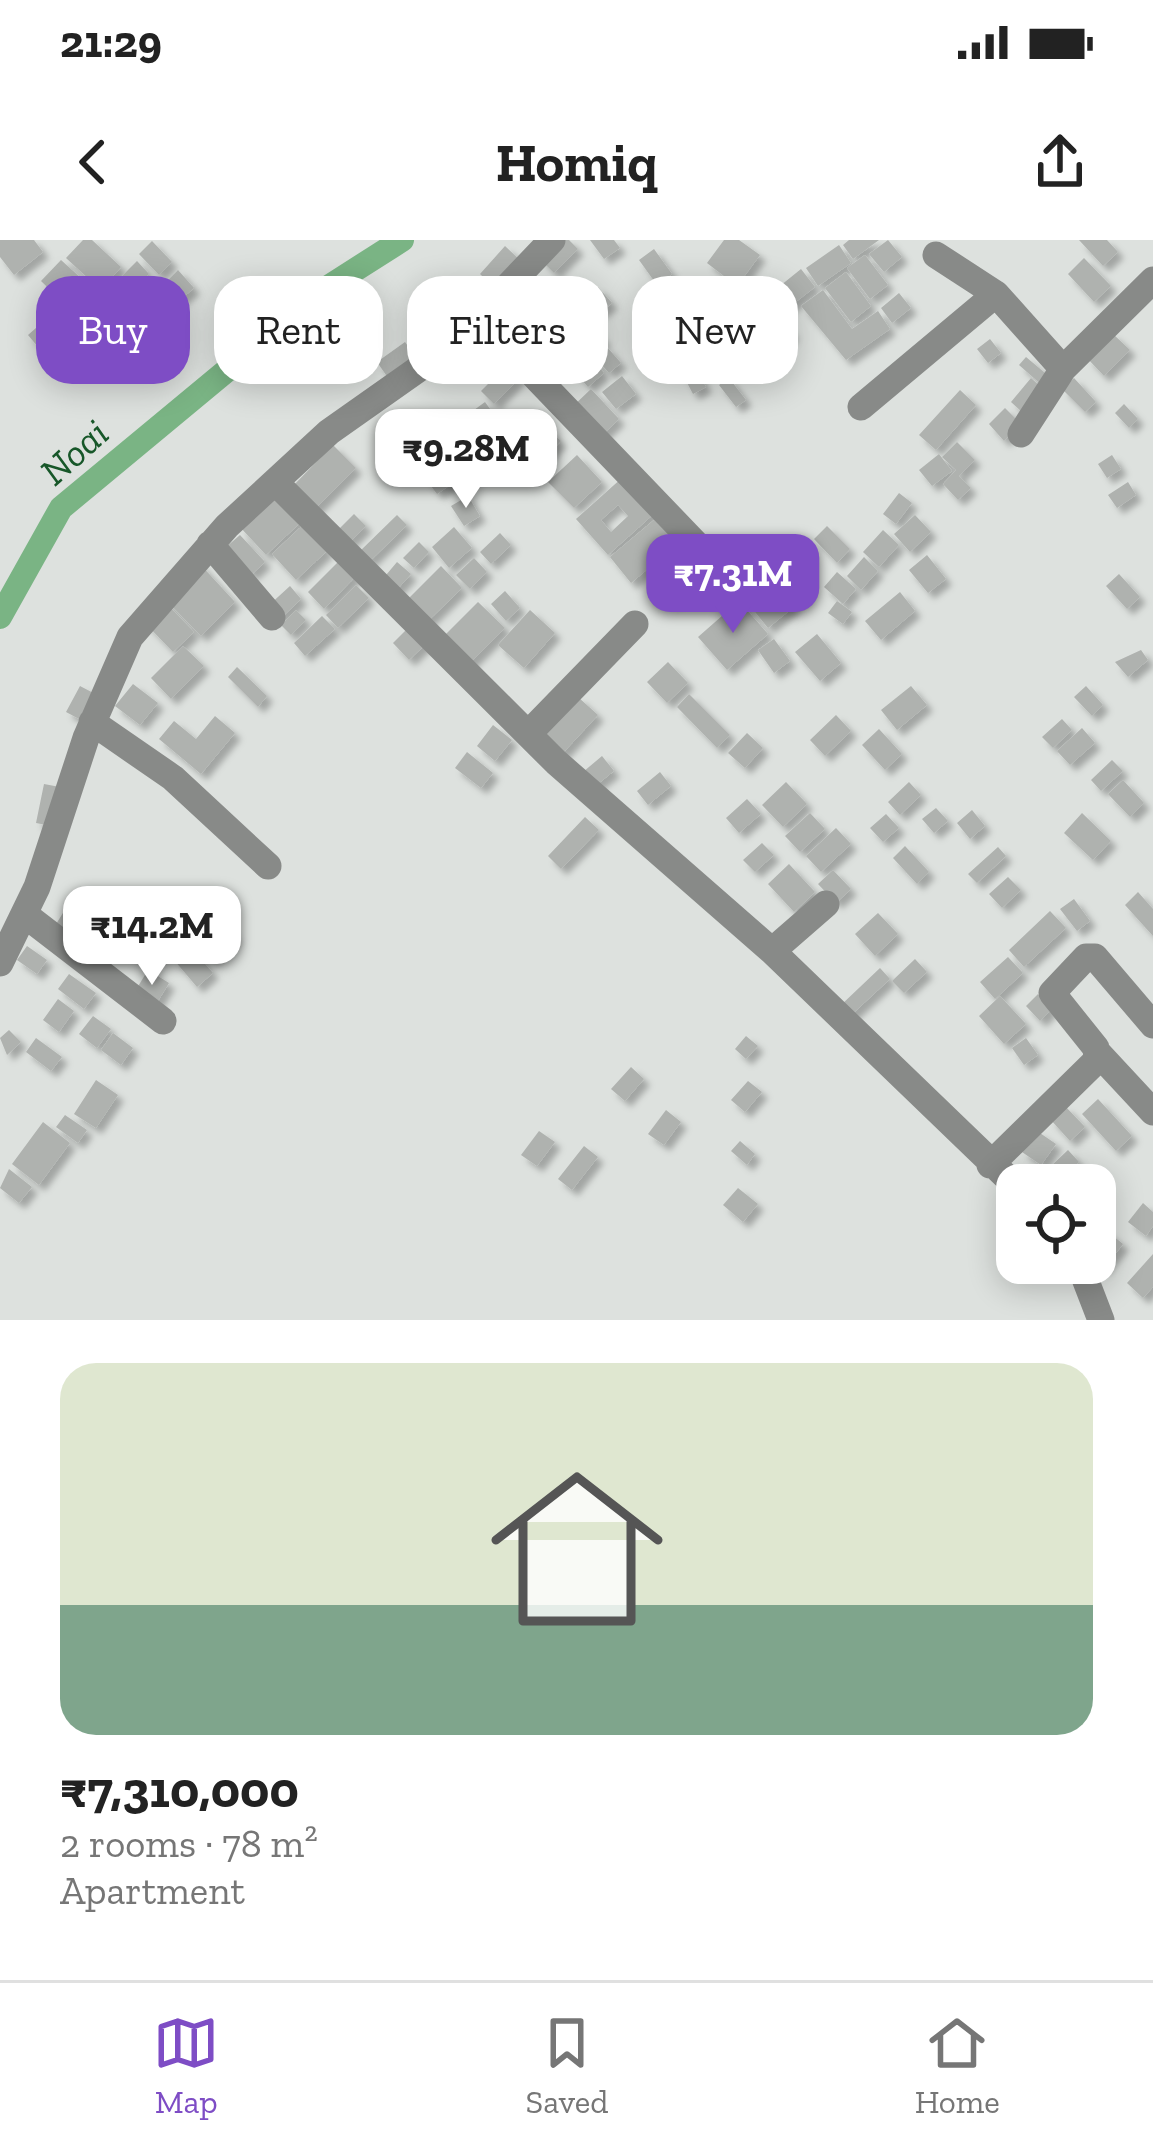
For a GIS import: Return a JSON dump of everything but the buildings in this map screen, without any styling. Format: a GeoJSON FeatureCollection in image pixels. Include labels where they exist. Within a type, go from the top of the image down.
{"type":"FeatureCollection","features":[{"type":"Feature","properties":{"kind":"street"},"geometry":{"type":"LineString","coordinates":[[519,276],[552,240]]}},
{"type":"Feature","properties":{"kind":"street"},"geometry":{"type":"LineString","coordinates":[[935,255],[997,294],[1063,369]]}},
{"type":"Feature","properties":{"kind":"street"},"geometry":{"type":"LineString","coordinates":[[1021,434],[1063,369],[1153,280]]}},
{"type":"Feature","properties":{"kind":"street"},"geometry":{"type":"LineString","coordinates":[[862,407],[997,294]]}},
{"type":"Feature","properties":{"kind":"street"},"geometry":{"type":"LineString","coordinates":[[0,963],[24,914],[92,722],[130,637],[210,544],[275,482],[329,432],[407,379]]}},
{"type":"Feature","properties":{"kind":"street"},"geometry":{"type":"LineString","coordinates":[[542,384],[742,592]]}},
{"type":"Feature","properties":{"kind":"street"},"geometry":{"type":"LineString","coordinates":[[275,482],[528,734],[772,951],[996,1170]]}},
{"type":"Feature","properties":{"kind":"street"},"geometry":{"type":"LineString","coordinates":[[210,544],[272,617]]}},
{"type":"Feature","properties":{"kind":"street"},"geometry":{"type":"LineString","coordinates":[[528,734],[635,624]]}},
{"type":"Feature","properties":{"kind":"street"},"geometry":{"type":"LineString","coordinates":[[92,722],[172,778],[268,866]]}},
{"type":"Feature","properties":{"kind":"street"},"geometry":{"type":"LineString","coordinates":[[772,951],[826,904]]}},
{"type":"Feature","properties":{"kind":"street"},"geometry":{"type":"LineString","coordinates":[[24,914],[163,1022]]}},
{"type":"Feature","properties":{"kind":"street"},"geometry":{"type":"LineString","coordinates":[[1153,1025],[1094,958],[1086,957],[1052,993],[1099,1054],[1153,1112]]}},
{"type":"Feature","properties":{"kind":"street"},"geometry":{"type":"LineString","coordinates":[[990,1165],[1092,1069],[1099,1054]]}},
{"type":"Feature","properties":{"kind":"street"},"geometry":{"type":"LineString","coordinates":[[1087,1284],[1101,1320]]}},
{"type":"Feature","properties":{"kind":"waterway","name":"Noai"},"geometry":{"type":"LineString","coordinates":[[0,617],[61,508],[325,289],[402,240]]}}]}
